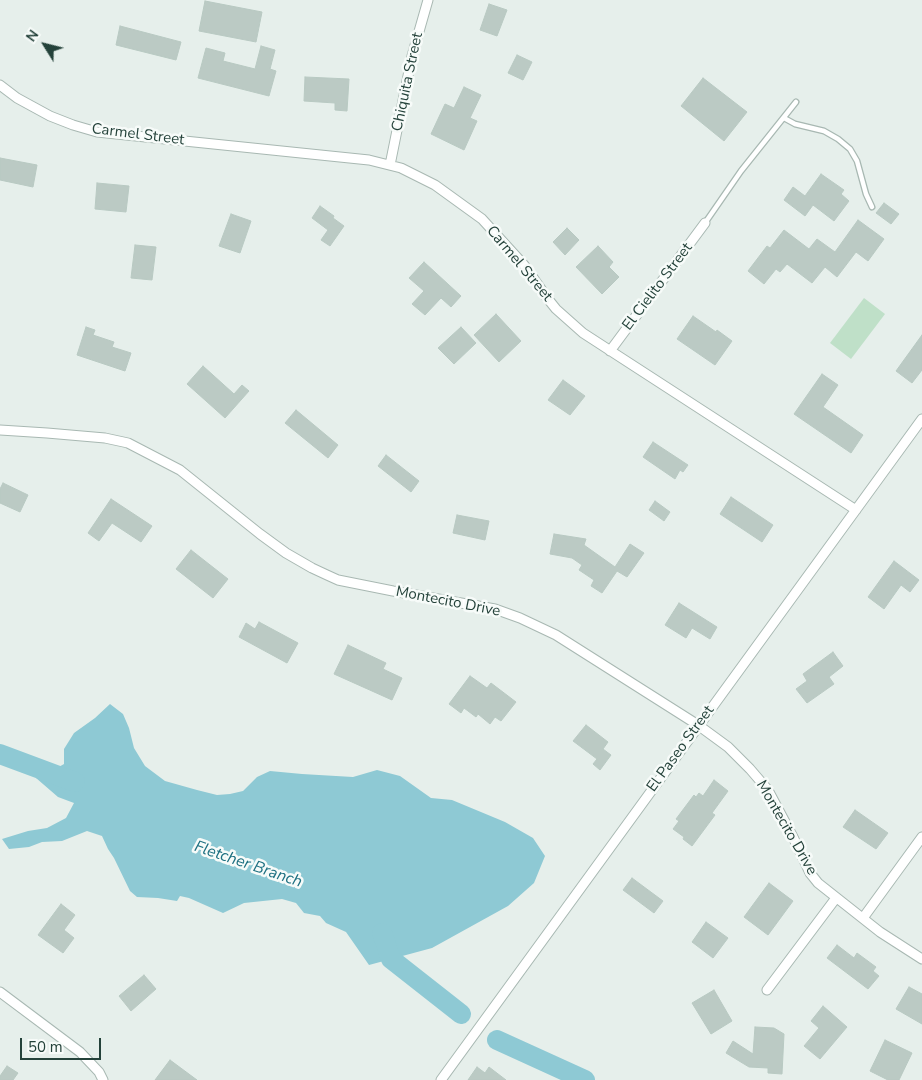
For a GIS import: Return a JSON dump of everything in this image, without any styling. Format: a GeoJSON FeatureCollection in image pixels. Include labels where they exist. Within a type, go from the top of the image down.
{"type":"FeatureCollection","features":[{"type":"Feature","properties":{"kind":"street","name":"Chiquita Street"},"geometry":{"type":"LineString","coordinates":[[390,165],[412,56],[428,0]]}},
{"type":"Feature","properties":{"kind":"street","name":"Carmel Street"},"geometry":{"type":"LineString","coordinates":[[0,85],[17,98],[50,116],[97,132],[370,160],[401,168],[435,185],[482,219],[524,265],[556,309],[583,333],[856,510]]}},
{"type":"Feature","properties":{"kind":"street","name":"El Cielito Street"},"geometry":{"type":"LineString","coordinates":[[610,351],[705,223]]}},
{"type":"Feature","properties":{"kind":"street","name":"El Paseo Street"},"geometry":{"type":"LineString","coordinates":[[441,1080],[922,419]]}},
{"type":"Feature","properties":{"kind":"street","name":"Montecito Drive"},"geometry":{"type":"LineString","coordinates":[[0,430],[105,438],[128,443],[180,470],[286,553],[338,580],[495,609],[520,618],[556,635],[698,725],[728,747],[768,790],[794,837],[810,873],[818,883],[880,932],[922,959]]}},
{"type":"Feature","properties":{"kind":"street"},"geometry":{"type":"LineString","coordinates":[[864,918],[922,837]]}},
{"type":"Feature","properties":{"kind":"street"},"geometry":{"type":"LineString","coordinates":[[767,990],[836,898]]}},
{"type":"Feature","properties":{"kind":"street"},"geometry":{"type":"LineString","coordinates":[[0,992],[80,1052],[99,1072],[103,1080]]}},
{"type":"Feature","properties":{"kind":"lane"},"geometry":{"type":"LineString","coordinates":[[705,223],[741,171],[796,102]]}},
{"type":"Feature","properties":{"kind":"lane"},"geometry":{"type":"LineString","coordinates":[[784,118],[795,124],[824,131],[850,149],[857,161],[866,194],[872,207]]}},
{"type":"Feature","properties":{"kind":"green space"},"geometry":{"type":"Polygon","coordinates":[[[864,298],[885,314],[851,359],[830,343],[864,298]]]}},
{"type":"Feature","properties":{"kind":"water"},"geometry":{"type":"Polygon","coordinates":[[[110,704],[123,714],[134,748],[145,766],[165,781],[217,795],[243,791],[257,777],[270,771],[353,777],[377,770],[400,776],[431,798],[452,800],[505,822],[533,838],[545,856],[534,883],[508,906],[432,948],[369,965],[346,932],[326,923],[320,916],[304,913],[296,903],[282,899],[244,903],[223,913],[180,896],[177,901],[137,897],[130,891],[102,836],[87,831],[62,841],[42,842],[29,847],[9,849],[2,839],[28,831],[47,828],[66,818],[74,803],[58,797],[36,778],[64,764],[64,749],[74,733],[110,704]]]}},
{"type":"Feature","properties":{"kind":"building"},"geometry":{"type":"Polygon","coordinates":[[[205,1],[262,12],[256,42],[199,31],[205,1]]]}},
{"type":"Feature","properties":{"kind":"building"},"geometry":{"type":"Polygon","coordinates":[[[489,4],[507,10],[497,36],[480,30],[489,4]]]}},
{"type":"Feature","properties":{"kind":"building"},"geometry":{"type":"Polygon","coordinates":[[[120,26],[181,42],[176,60],[116,45],[120,26]]]}},
{"type":"Feature","properties":{"kind":"building"},"geometry":{"type":"Polygon","coordinates":[[[261,46],[275,50],[270,69],[276,71],[269,96],[198,78],[206,48],[225,53],[223,61],[255,69],[261,46]]]}},
{"type":"Feature","properties":{"kind":"building"},"geometry":{"type":"Polygon","coordinates":[[[517,55],[532,62],[523,80],[508,73],[517,55]]]}},
{"type":"Feature","properties":{"kind":"building"},"geometry":{"type":"Polygon","coordinates":[[[305,77],[349,79],[347,111],[335,110],[335,103],[304,101],[305,77]]]}},
{"type":"Feature","properties":{"kind":"building"},"geometry":{"type":"Polygon","coordinates":[[[703,78],[747,112],[724,141],[681,106],[703,78]]]}},
{"type":"Feature","properties":{"kind":"building"},"geometry":{"type":"Polygon","coordinates":[[[464,87],[481,95],[470,118],[477,121],[464,150],[431,134],[445,104],[454,108],[464,87]]]}},
{"type":"Feature","properties":{"kind":"building"},"geometry":{"type":"Polygon","coordinates":[[[0,158],[37,165],[33,187],[0,180],[0,158]]]}},
{"type":"Feature","properties":{"kind":"building"},"geometry":{"type":"Polygon","coordinates":[[[821,174],[844,190],[841,194],[849,201],[834,221],[813,205],[805,216],[784,200],[793,187],[805,196],[821,174]]]}},
{"type":"Feature","properties":{"kind":"building"},"geometry":{"type":"Polygon","coordinates":[[[97,183],[129,186],[126,212],[95,209],[97,183]]]}},
{"type":"Feature","properties":{"kind":"building"},"geometry":{"type":"Polygon","coordinates":[[[884,203],[899,214],[891,224],[876,213],[884,203]]]}},
{"type":"Feature","properties":{"kind":"building"},"geometry":{"type":"Polygon","coordinates":[[[320,206],[344,226],[330,246],[321,240],[328,230],[312,218],[320,206]]]}},
{"type":"Feature","properties":{"kind":"building"},"geometry":{"type":"Polygon","coordinates":[[[231,214],[251,221],[240,253],[219,246],[231,214]]]}},
{"type":"Feature","properties":{"kind":"building"},"geometry":{"type":"Polygon","coordinates":[[[858,220],[884,239],[868,261],[856,252],[837,277],[825,267],[812,283],[787,264],[780,272],[776,269],[764,284],[748,271],[767,246],[770,248],[784,230],[809,249],[817,239],[835,252],[858,220]]]}},
{"type":"Feature","properties":{"kind":"building"},"geometry":{"type":"Polygon","coordinates":[[[567,228],[579,240],[565,255],[553,242],[567,228]]]}},
{"type":"Feature","properties":{"kind":"building"},"geometry":{"type":"Polygon","coordinates":[[[135,245],[156,247],[152,280],[131,278],[135,245]]]}},
{"type":"Feature","properties":{"kind":"building"},"geometry":{"type":"Polygon","coordinates":[[[598,246],[613,262],[609,267],[619,277],[602,294],[576,267],[598,246]]]}},
{"type":"Feature","properties":{"kind":"building"},"geometry":{"type":"Polygon","coordinates":[[[424,262],[461,296],[451,307],[441,298],[425,315],[412,304],[424,291],[409,278],[424,262]]]}},
{"type":"Feature","properties":{"kind":"building"},"geometry":{"type":"Polygon","coordinates":[[[496,314],[521,341],[499,362],[474,335],[496,314]]]}},
{"type":"Feature","properties":{"kind":"building"},"geometry":{"type":"Polygon","coordinates":[[[693,316],[732,341],[715,365],[677,339],[693,316]]]}},
{"type":"Feature","properties":{"kind":"building"},"geometry":{"type":"Polygon","coordinates":[[[86,327],[95,330],[93,335],[114,342],[112,347],[131,353],[125,371],[77,355],[86,327]]]}},
{"type":"Feature","properties":{"kind":"building"},"geometry":{"type":"Polygon","coordinates":[[[461,327],[476,343],[454,364],[438,348],[461,327]]]}},
{"type":"Feature","properties":{"kind":"building"},"geometry":{"type":"Polygon","coordinates":[[[922,335],[922,370],[912,383],[896,371],[922,335]]]}},
{"type":"Feature","properties":{"kind":"building"},"geometry":{"type":"Polygon","coordinates":[[[203,366],[234,394],[242,385],[249,391],[225,418],[187,384],[203,366]]]}},
{"type":"Feature","properties":{"kind":"building"},"geometry":{"type":"Polygon","coordinates":[[[822,374],[838,385],[823,407],[863,435],[851,453],[794,414],[822,374]]]}},
{"type":"Feature","properties":{"kind":"building"},"geometry":{"type":"Polygon","coordinates":[[[563,380],[585,396],[570,415],[548,400],[563,380]]]}},
{"type":"Feature","properties":{"kind":"building"},"geometry":{"type":"Polygon","coordinates":[[[296,410],[338,445],[328,458],[285,423],[296,410]]]}},
{"type":"Feature","properties":{"kind":"building"},"geometry":{"type":"Polygon","coordinates":[[[653,442],[688,465],[683,472],[680,470],[675,479],[643,457],[653,442]]]}},
{"type":"Feature","properties":{"kind":"building"},"geometry":{"type":"Polygon","coordinates":[[[386,455],[419,481],[411,492],[378,466],[386,455]]]}},
{"type":"Feature","properties":{"kind":"building"},"geometry":{"type":"Polygon","coordinates":[[[3,483],[28,495],[20,512],[0,503],[0,489],[3,483]]]}},
{"type":"Feature","properties":{"kind":"building"},"geometry":{"type":"Polygon","coordinates":[[[731,497],[773,525],[762,542],[720,514],[731,497]]]}},
{"type":"Feature","properties":{"kind":"building"},"geometry":{"type":"Polygon","coordinates":[[[111,499],[152,526],[141,542],[112,523],[99,541],[88,533],[111,499]]]}},
{"type":"Feature","properties":{"kind":"building"},"geometry":{"type":"Polygon","coordinates":[[[655,501],[670,512],[664,521],[649,510],[655,501]]]}},
{"type":"Feature","properties":{"kind":"building"},"geometry":{"type":"Polygon","coordinates":[[[457,515],[489,521],[485,540],[453,533],[457,515]]]}},
{"type":"Feature","properties":{"kind":"building"},"geometry":{"type":"Polygon","coordinates":[[[554,534],[586,539],[584,545],[615,567],[630,544],[644,553],[627,577],[617,571],[602,593],[591,586],[594,580],[579,570],[582,565],[572,558],[550,554],[554,534]]]}},
{"type":"Feature","properties":{"kind":"building"},"geometry":{"type":"Polygon","coordinates":[[[191,550],[228,579],[213,598],[176,569],[191,550]]]}},
{"type":"Feature","properties":{"kind":"building"},"geometry":{"type":"Polygon","coordinates":[[[894,561],[919,580],[910,592],[901,585],[884,609],[868,597],[894,561]]]}},
{"type":"Feature","properties":{"kind":"building"},"geometry":{"type":"Polygon","coordinates":[[[679,603],[717,627],[710,639],[692,628],[686,638],[665,625],[679,603]]]}},
{"type":"Feature","properties":{"kind":"building"},"geometry":{"type":"Polygon","coordinates":[[[259,622],[298,643],[287,663],[239,637],[246,623],[255,629],[259,622]]]}},
{"type":"Feature","properties":{"kind":"building"},"geometry":{"type":"Polygon","coordinates":[[[348,645],[386,663],[383,669],[402,678],[392,700],[334,674],[348,645]]]}},
{"type":"Feature","properties":{"kind":"building"},"geometry":{"type":"Polygon","coordinates":[[[833,652],[843,666],[829,677],[834,684],[807,703],[796,689],[807,681],[803,674],[833,652]]]}},
{"type":"Feature","properties":{"kind":"building"},"geometry":{"type":"Polygon","coordinates":[[[470,676],[487,688],[491,683],[516,702],[501,721],[495,717],[490,724],[478,714],[476,717],[464,708],[461,713],[449,704],[470,676]]]}},
{"type":"Feature","properties":{"kind":"building"},"geometry":{"type":"Polygon","coordinates":[[[586,725],[608,742],[603,749],[611,755],[600,770],[593,764],[597,759],[573,741],[586,725]]]}},
{"type":"Feature","properties":{"kind":"building"},"geometry":{"type":"Polygon","coordinates":[[[714,780],[728,791],[712,813],[715,815],[692,846],[673,829],[679,821],[676,819],[694,795],[696,797],[699,793],[703,796],[714,780]]]}},
{"type":"Feature","properties":{"kind":"building"},"geometry":{"type":"Polygon","coordinates":[[[855,810],[888,833],[876,849],[843,827],[855,810]]]}},
{"type":"Feature","properties":{"kind":"building"},"geometry":{"type":"Polygon","coordinates":[[[632,878],[663,901],[654,913],[623,890],[632,878]]]}},
{"type":"Feature","properties":{"kind":"building"},"geometry":{"type":"Polygon","coordinates":[[[769,883],[793,901],[768,935],[744,917],[769,883]]]}},
{"type":"Feature","properties":{"kind":"building"},"geometry":{"type":"Polygon","coordinates":[[[61,904],[75,915],[64,930],[74,938],[63,953],[38,935],[61,904]]]}},
{"type":"Feature","properties":{"kind":"building"},"geometry":{"type":"Polygon","coordinates":[[[706,922],[728,938],[713,958],[692,942],[706,922]]]}},
{"type":"Feature","properties":{"kind":"building"},"geometry":{"type":"Polygon","coordinates":[[[837,945],[854,958],[857,953],[876,967],[873,971],[879,976],[868,989],[827,958],[837,945]]]}},
{"type":"Feature","properties":{"kind":"building"},"geometry":{"type":"Polygon","coordinates":[[[144,975],[156,989],[131,1011],[119,996],[144,975]]]}},
{"type":"Feature","properties":{"kind":"building"},"geometry":{"type":"Polygon","coordinates":[[[909,987],[922,994],[922,1024],[896,1009],[909,987]]]}},
{"type":"Feature","properties":{"kind":"building"},"geometry":{"type":"Polygon","coordinates":[[[714,990],[732,1021],[711,1034],[692,1003],[714,990]]]}},
{"type":"Feature","properties":{"kind":"building"},"geometry":{"type":"Polygon","coordinates":[[[823,1006],[847,1027],[820,1059],[804,1046],[819,1028],[811,1021],[823,1006]]]}},
{"type":"Feature","properties":{"kind":"building"},"geometry":{"type":"Polygon","coordinates":[[[755,1027],[774,1028],[784,1034],[782,1074],[768,1073],[768,1068],[749,1067],[726,1053],[733,1041],[753,1054],[755,1027]]]}},
{"type":"Feature","properties":{"kind":"building"},"geometry":{"type":"Polygon","coordinates":[[[885,1040],[912,1053],[899,1080],[888,1080],[870,1071],[885,1040]]]}},
{"type":"Feature","properties":{"kind":"building"},"geometry":{"type":"Polygon","coordinates":[[[170,1060],[197,1080],[155,1080],[170,1060]]]}},
{"type":"Feature","properties":{"kind":"building"},"geometry":{"type":"Polygon","coordinates":[[[7,1066],[18,1073],[13,1080],[0,1080],[0,1076],[7,1066]]]}},
{"type":"Feature","properties":{"kind":"building"},"geometry":{"type":"Polygon","coordinates":[[[477,1067],[485,1073],[489,1067],[506,1080],[468,1080],[477,1067]]]}},
{"type":"Feature","properties":{"kind":"waterway","name":"Fletcher Branch"},"geometry":{"type":"LineString","coordinates":[[0,754],[75,782]]}},
{"type":"Feature","properties":{"kind":"waterway","name":"Fletcher Branch"},"geometry":{"type":"LineString","coordinates":[[382,933],[391,959],[461,1014]]}},
{"type":"Feature","properties":{"kind":"waterway","name":"Fletcher Branch"},"geometry":{"type":"LineString","coordinates":[[497,1040],[585,1080]]}}]}
